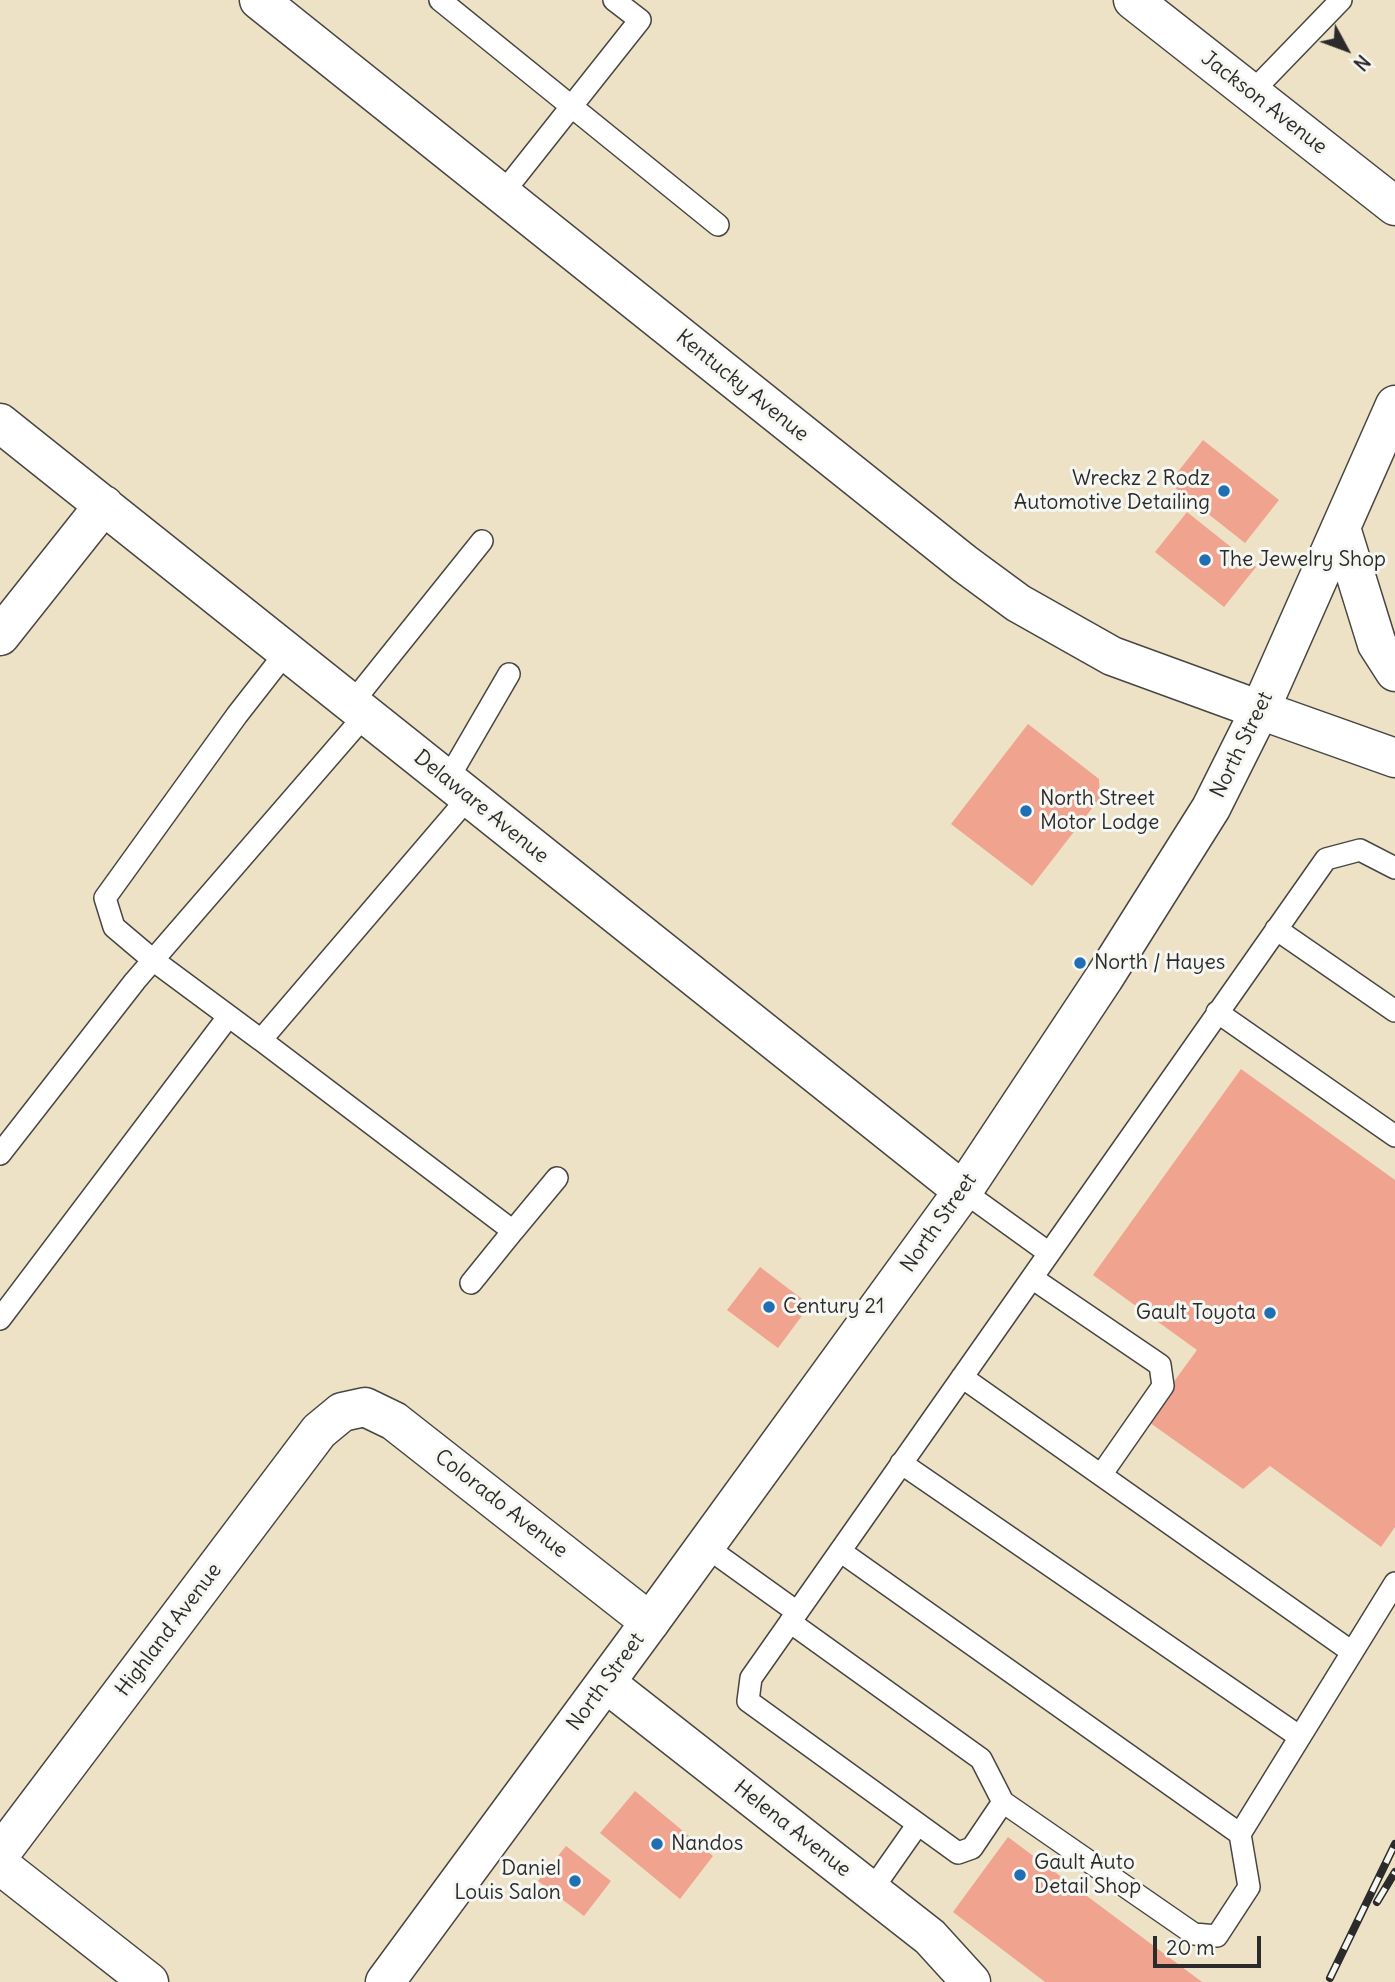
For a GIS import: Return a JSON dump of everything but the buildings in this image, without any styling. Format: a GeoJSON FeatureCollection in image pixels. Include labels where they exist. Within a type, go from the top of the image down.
{"type":"FeatureCollection","features":[{"type":"Feature","properties":{"kind":"street","name":"Kentucky Avenue"},"geometry":{"type":"LineString","coordinates":[[259,0],[965,564],[1018,603],[1112,656],[1395,758]]}},
{"type":"Feature","properties":{"kind":"street","name":"Jackson Avenue"},"geometry":{"type":"LineString","coordinates":[[1133,0],[1395,206]]}},
{"type":"Feature","properties":{"kind":"street","name":"North Street"},"geometry":{"type":"LineString","coordinates":[[385,1982],[963,1191],[1104,978],[1211,808],[1260,710],[1395,405]]}},
{"type":"Feature","properties":{"kind":"street","name":"Delaware Avenue"},"geometry":{"type":"LineString","coordinates":[[0,423],[963,1191]]}},
{"type":"Feature","properties":{"kind":"street"},"geometry":{"type":"LineString","coordinates":[[0,635],[104,505]]}},
{"type":"Feature","properties":{"kind":"street"},"geometry":{"type":"LineString","coordinates":[[1340,528],[1377,644],[1395,672]]}},
{"type":"Feature","properties":{"kind":"street","name":"Colorado Avenue"},"geometry":{"type":"LineString","coordinates":[[342,1412],[365,1407],[394,1420],[650,1622]]}},
{"type":"Feature","properties":{"kind":"street","name":"Highland Avenue"},"geometry":{"type":"LineString","coordinates":[[0,1854],[320,1431],[342,1412]]}},
{"type":"Feature","properties":{"kind":"street","name":"Helena Avenue"},"geometry":{"type":"LineString","coordinates":[[606,1683],[930,1937],[971,1982]]}},
{"type":"Feature","properties":{"kind":"street"},"geometry":{"type":"LineString","coordinates":[[0,1865],[149,1982]]}},
{"type":"Feature","properties":{"kind":"lane"},"geometry":{"type":"LineString","coordinates":[[440,0],[718,225]]}},
{"type":"Feature","properties":{"kind":"lane"},"geometry":{"type":"LineString","coordinates":[[502,194],[640,20],[614,0]]}},
{"type":"Feature","properties":{"kind":"lane"},"geometry":{"type":"LineString","coordinates":[[1251,93],[1341,0]]}},
{"type":"Feature","properties":{"kind":"lane"},"geometry":{"type":"LineString","coordinates":[[0,1154],[153,960],[359,708],[482,541]]}},
{"type":"Feature","properties":{"kind":"lane"},"geometry":{"type":"LineString","coordinates":[[287,651],[237,715],[105,898],[114,927],[153,960],[513,1231]]}},
{"type":"Feature","properties":{"kind":"lane"},"geometry":{"type":"LineString","coordinates":[[261,1041],[458,788],[509,674]]}},
{"type":"Feature","properties":{"kind":"lane"},"geometry":{"type":"LineString","coordinates":[[1003,1802],[972,1848],[958,1853],[748,1701],[751,1678],[1326,859],[1360,850],[1395,868]]}},
{"type":"Feature","properties":{"kind":"lane"},"geometry":{"type":"LineString","coordinates":[[1276,929],[1395,1011]]}},
{"type":"Feature","properties":{"kind":"lane"},"geometry":{"type":"LineString","coordinates":[[1217,1012],[1395,1136]]}},
{"type":"Feature","properties":{"kind":"lane"},"geometry":{"type":"LineString","coordinates":[[0,1319],[228,1017]]}},
{"type":"Feature","properties":{"kind":"lane"},"geometry":{"type":"LineString","coordinates":[[471,1283],[557,1178]]}},
{"type":"Feature","properties":{"kind":"lane"},"geometry":{"type":"LineString","coordinates":[[963,1191],[1049,1254]]}},
{"type":"Feature","properties":{"kind":"lane"},"geometry":{"type":"LineString","coordinates":[[1032,1278],[1160,1365],[1163,1386],[1101,1475]]}},
{"type":"Feature","properties":{"kind":"lane"},"geometry":{"type":"LineString","coordinates":[[962,1377],[1352,1653]]}},
{"type":"Feature","properties":{"kind":"lane"},"geometry":{"type":"LineString","coordinates":[[901,1463],[1300,1737]]}},
{"type":"Feature","properties":{"kind":"lane"},"geometry":{"type":"LineString","coordinates":[[705,1546],[981,1759],[1003,1802],[1194,1934],[1217,1936],[1249,1887],[1241,1834],[1395,1583]]}},
{"type":"Feature","properties":{"kind":"lane"},"geometry":{"type":"LineString","coordinates":[[840,1551],[1241,1834]]}},
{"type":"Feature","properties":{"kind":"lane"},"geometry":{"type":"LineString","coordinates":[[871,1891],[918,1824]]}},
{"type":"Feature","properties":{"kind":"railway"},"geometry":{"type":"LineString","coordinates":[[1330,1978],[1395,1844]]}},
{"type":"Feature","properties":{"kind":"railway"},"geometry":{"type":"LineString","coordinates":[[1377,1902],[1395,1872]]}},
{"type":"Feature","properties":{"kind":"place","name":"Wreckz 2 Rodz Automotive Detailing"},"geometry":{"type":"Point","coordinates":[1224,491]}},
{"type":"Feature","properties":{"kind":"place","name":"The Jewelry Shop"},"geometry":{"type":"Point","coordinates":[1205,560]}},
{"type":"Feature","properties":{"kind":"place","name":"North Street Motor Lodge"},"geometry":{"type":"Point","coordinates":[1026,811]}},
{"type":"Feature","properties":{"kind":"place","name":"North / Hayes"},"geometry":{"type":"Point","coordinates":[1080,963]}},
{"type":"Feature","properties":{"kind":"place","name":"Century 21"},"geometry":{"type":"Point","coordinates":[769,1307]}},
{"type":"Feature","properties":{"kind":"place","name":"Gault Toyota"},"geometry":{"type":"Point","coordinates":[1270,1313]}},
{"type":"Feature","properties":{"kind":"place","name":"Nandos"},"geometry":{"type":"Point","coordinates":[657,1844]}},
{"type":"Feature","properties":{"kind":"place","name":"Gault Auto Detail Shop"},"geometry":{"type":"Point","coordinates":[1020,1875]}},
{"type":"Feature","properties":{"kind":"place","name":"Daniel Louis Salon"},"geometry":{"type":"Point","coordinates":[575,1881]}}]}
